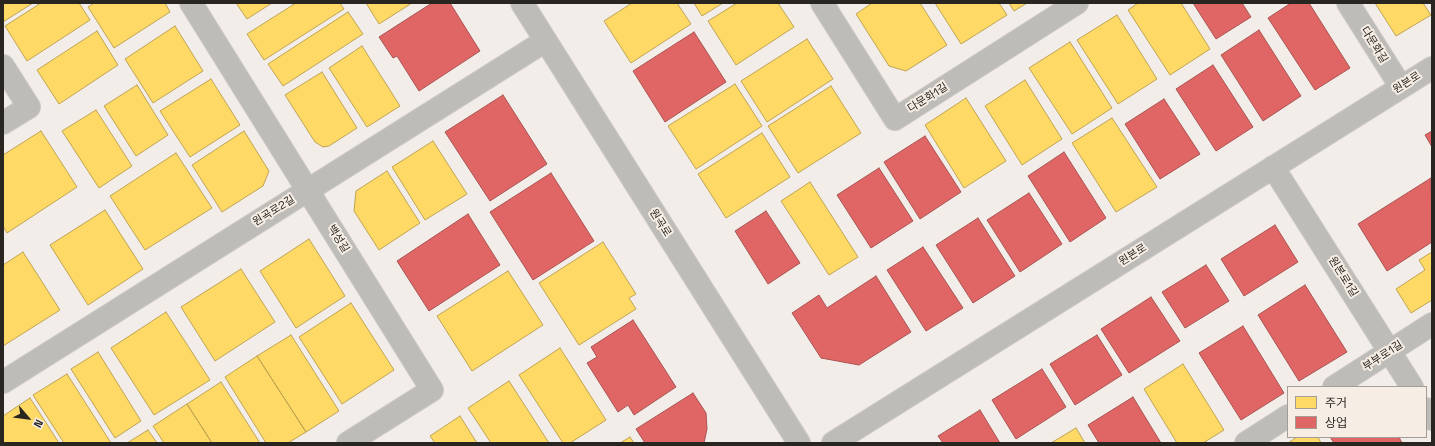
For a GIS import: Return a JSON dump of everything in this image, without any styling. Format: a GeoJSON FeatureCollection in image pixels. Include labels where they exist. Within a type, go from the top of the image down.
{"type":"FeatureCollection","features":[{"type":"Feature","properties":{"kind":"street","name":"백성길"},"geometry":{"type":"LineString","coordinates":[[191,3],[432,390],[348,443]]}},
{"type":"Feature","properties":{"kind":"street","name":"원곡로"},"geometry":{"type":"LineString","coordinates":[[522,3],[799,443]]}},
{"type":"Feature","properties":{"kind":"street","name":"다문화1길"},"geometry":{"type":"LineString","coordinates":[[822,3],[895,119],[1077,3]]}},
{"type":"Feature","properties":{"kind":"street","name":"다문화길"},"geometry":{"type":"LineString","coordinates":[[1348,3],[1400,87]]}},
{"type":"Feature","properties":{"kind":"street","name":"원곡로2길"},"geometry":{"type":"LineString","coordinates":[[3,382],[546,41]]}},
{"type":"Feature","properties":{"kind":"street"},"geometry":{"type":"LineString","coordinates":[[3,66],[29,107],[3,123]]}},
{"type":"Feature","properties":{"kind":"street","name":"원본로"},"geometry":{"type":"LineString","coordinates":[[833,443],[1432,68]]}},
{"type":"Feature","properties":{"kind":"street","name":"원본로1길"},"geometry":{"type":"LineString","coordinates":[[1273,167],[1411,386]]}},
{"type":"Feature","properties":{"kind":"street","name":"부부로1길"},"geometry":{"type":"LineString","coordinates":[[1336,386],[1432,324]]}},
{"type":"Feature","properties":{"kind":"street"},"geometry":{"type":"LineString","coordinates":[[1246,443],[1287,417]]}},
{"type":"Feature","properties":{"kind":"building: 주거"},"geometry":{"type":"Polygon","coordinates":[[[3,3],[33,3],[3,22],[3,3]]]}},
{"type":"Feature","properties":{"kind":"building: 주거"},"geometry":{"type":"Polygon","coordinates":[[[41,3],[79,3],[90,20],[27,61],[5,26],[41,3]]]}},
{"type":"Feature","properties":{"kind":"building: 주거"},"geometry":{"type":"Polygon","coordinates":[[[94,3],[165,3],[170,12],[114,48],[88,7],[94,3]]]}},
{"type":"Feature","properties":{"kind":"building: 주거"},"geometry":{"type":"Polygon","coordinates":[[[236,3],[272,3],[247,19],[236,3]]]}},
{"type":"Feature","properties":{"kind":"building: 주거"},"geometry":{"type":"Polygon","coordinates":[[[296,3],[340,3],[344,9],[264,60],[247,34],[296,3]]]}},
{"type":"Feature","properties":{"kind":"building: 주거"},"geometry":{"type":"Polygon","coordinates":[[[366,3],[412,3],[379,24],[366,3]]]}},
{"type":"Feature","properties":{"kind":"building: 주거"},"geometry":{"type":"Polygon","coordinates":[[[632,3],[677,3],[691,24],[631,63],[604,21],[632,3]]]}},
{"type":"Feature","properties":{"kind":"building: 주거"},"geometry":{"type":"Polygon","coordinates":[[[694,3],[723,3],[702,16],[694,3]]]}},
{"type":"Feature","properties":{"kind":"building: 주거"},"geometry":{"type":"Polygon","coordinates":[[[737,3],[778,3],[794,27],[736,65],[708,21],[737,3]]]}},
{"type":"Feature","properties":{"kind":"building: 주거"},"geometry":{"type":"Polygon","coordinates":[[[872,3],[920,3],[947,45],[906,71],[889,66],[856,14],[872,3]]]}},
{"type":"Feature","properties":{"kind":"building: 주거"},"geometry":{"type":"Polygon","coordinates":[[[935,3],[999,3],[1007,15],[961,44],[935,3]]]}},
{"type":"Feature","properties":{"kind":"building: 주거"},"geometry":{"type":"Polygon","coordinates":[[[1009,3],[1027,3],[1014,11],[1009,3]]]}},
{"type":"Feature","properties":{"kind":"building: 주거"},"geometry":{"type":"Polygon","coordinates":[[[1138,3],[1181,3],[1210,49],[1170,75],[1128,10],[1138,3]]]}},
{"type":"Feature","properties":{"kind":"building: 주거"},"geometry":{"type":"Polygon","coordinates":[[[1375,3],[1423,3],[1431,15],[1396,36],[1375,3]]]}},
{"type":"Feature","properties":{"kind":"building: 주거"},"geometry":{"type":"Polygon","coordinates":[[[348,12],[363,34],[283,86],[268,64],[348,12]]]}},
{"type":"Feature","properties":{"kind":"building: 주거"},"geometry":{"type":"Polygon","coordinates":[[[1117,15],[1157,79],[1118,104],[1077,40],[1117,15]]]}},
{"type":"Feature","properties":{"kind":"building: 주거"},"geometry":{"type":"Polygon","coordinates":[[[175,26],[203,71],[153,103],[125,59],[175,26]]]}},
{"type":"Feature","properties":{"kind":"building: 주거"},"geometry":{"type":"Polygon","coordinates":[[[97,31],[118,65],[59,104],[37,70],[97,31]]]}},
{"type":"Feature","properties":{"kind":"building: 주거"},"geometry":{"type":"Polygon","coordinates":[[[807,39],[833,79],[767,122],[741,81],[807,39]]]}},
{"type":"Feature","properties":{"kind":"building: 주거"},"geometry":{"type":"Polygon","coordinates":[[[1070,42],[1112,108],[1072,134],[1029,68],[1070,42]]]}},
{"type":"Feature","properties":{"kind":"building: 주거"},"geometry":{"type":"Polygon","coordinates":[[[362,46],[400,106],[367,127],[329,68],[362,46]]]}},
{"type":"Feature","properties":{"kind":"building: 주거"},"geometry":{"type":"Polygon","coordinates":[[[322,72],[357,128],[329,146],[323,147],[315,142],[285,95],[322,72]]]}},
{"type":"Feature","properties":{"kind":"building: 주거"},"geometry":{"type":"Polygon","coordinates":[[[211,79],[240,125],[190,157],[160,111],[211,79]]]}},
{"type":"Feature","properties":{"kind":"building: 주거"},"geometry":{"type":"Polygon","coordinates":[[[1025,80],[1062,139],[1022,165],[985,106],[1025,80]]]}},
{"type":"Feature","properties":{"kind":"building: 주거"},"geometry":{"type":"Polygon","coordinates":[[[735,84],[762,126],[696,169],[668,126],[735,84]]]}},
{"type":"Feature","properties":{"kind":"building: 주거"},"geometry":{"type":"Polygon","coordinates":[[[137,85],[168,135],[136,156],[104,106],[137,85]]]}},
{"type":"Feature","properties":{"kind":"building: 주거"},"geometry":{"type":"Polygon","coordinates":[[[831,86],[861,133],[798,173],[768,126],[831,86]]]}},
{"type":"Feature","properties":{"kind":"building: 주거"},"geometry":{"type":"Polygon","coordinates":[[[966,98],[1006,161],[964,188],[925,125],[966,98]]]}},
{"type":"Feature","properties":{"kind":"building: 주거"},"geometry":{"type":"Polygon","coordinates":[[[96,110],[132,166],[99,188],[62,131],[96,110]]]}},
{"type":"Feature","properties":{"kind":"building: 주거"},"geometry":{"type":"Polygon","coordinates":[[[1112,118],[1157,187],[1116,212],[1072,143],[1112,118]]]}},
{"type":"Feature","properties":{"kind":"building: 주거"},"geometry":{"type":"Polygon","coordinates":[[[41,131],[77,187],[7,233],[3,226],[3,155],[41,131]]]}},
{"type":"Feature","properties":{"kind":"building: 주거"},"geometry":{"type":"Polygon","coordinates":[[[244,131],[269,171],[263,186],[222,212],[192,165],[244,131]]]}},
{"type":"Feature","properties":{"kind":"building: 주거"},"geometry":{"type":"Polygon","coordinates":[[[762,133],[790,177],[726,218],[698,174],[762,133]]]}},
{"type":"Feature","properties":{"kind":"building: 주거"},"geometry":{"type":"Polygon","coordinates":[[[433,141],[467,194],[425,220],[392,167],[433,141]]]}},
{"type":"Feature","properties":{"kind":"building: 주거"},"geometry":{"type":"Polygon","coordinates":[[[176,153],[212,208],[145,250],[110,196],[176,153]]]}},
{"type":"Feature","properties":{"kind":"building: 주거"},"geometry":{"type":"Polygon","coordinates":[[[387,171],[420,223],[379,250],[354,211],[356,191],[387,171]]]}},
{"type":"Feature","properties":{"kind":"building: 주거"},"geometry":{"type":"Polygon","coordinates":[[[810,182],[858,257],[829,275],[781,201],[810,182]]]}},
{"type":"Feature","properties":{"kind":"building: 주거"},"geometry":{"type":"Polygon","coordinates":[[[105,210],[143,269],[88,305],[50,245],[105,210]]]}},
{"type":"Feature","properties":{"kind":"building: 주거"},"geometry":{"type":"Polygon","coordinates":[[[309,239],[345,296],[296,328],[260,271],[309,239]]]}},
{"type":"Feature","properties":{"kind":"building: 주거"},"geometry":{"type":"Polygon","coordinates":[[[603,242],[636,294],[629,298],[636,309],[579,345],[539,283],[603,242]]]}},
{"type":"Feature","properties":{"kind":"building: 주거"},"geometry":{"type":"Polygon","coordinates":[[[23,252],[60,310],[3,346],[3,265],[23,252]]]}},
{"type":"Feature","properties":{"kind":"building: 주거"},"geometry":{"type":"Polygon","coordinates":[[[1432,252],[1432,300],[1411,313],[1396,289],[1425,270],[1419,260],[1432,252]]]}},
{"type":"Feature","properties":{"kind":"building: 주거"},"geometry":{"type":"Polygon","coordinates":[[[241,269],[275,322],[215,361],[181,307],[241,269]]]}},
{"type":"Feature","properties":{"kind":"building: 주거"},"geometry":{"type":"Polygon","coordinates":[[[508,271],[543,325],[472,371],[437,316],[508,271]]]}},
{"type":"Feature","properties":{"kind":"building: 주거"},"geometry":{"type":"Polygon","coordinates":[[[351,303],[394,370],[342,404],[299,337],[351,303]]]}},
{"type":"Feature","properties":{"kind":"building: 주거"},"geometry":{"type":"Polygon","coordinates":[[[166,312],[210,380],[154,415],[111,348],[166,312]]]}},
{"type":"Feature","properties":{"kind":"building: 주거"},"geometry":{"type":"Polygon","coordinates":[[[291,335],[339,411],[306,432],[257,356],[291,335]]]}},
{"type":"Feature","properties":{"kind":"building: 주거"},"geometry":{"type":"Polygon","coordinates":[[[560,348],[606,420],[570,443],[563,443],[519,375],[560,348]]]}},
{"type":"Feature","properties":{"kind":"building: 주거"},"geometry":{"type":"Polygon","coordinates":[[[98,352],[141,421],[115,438],[71,369],[98,352]]]}},
{"type":"Feature","properties":{"kind":"building: 주거"},"geometry":{"type":"Polygon","coordinates":[[[257,356],[306,432],[288,443],[266,443],[225,377],[257,356]]]}},
{"type":"Feature","properties":{"kind":"building: 주거"},"geometry":{"type":"Polygon","coordinates":[[[1183,364],[1224,430],[1203,443],[1177,443],[1144,389],[1183,364]]]}},
{"type":"Feature","properties":{"kind":"building: 주거"},"geometry":{"type":"Polygon","coordinates":[[[67,374],[111,443],[64,443],[33,395],[67,374]]]}},
{"type":"Feature","properties":{"kind":"building: 주거"},"geometry":{"type":"Polygon","coordinates":[[[509,381],[549,443],[491,443],[468,408],[509,381]]]}},
{"type":"Feature","properties":{"kind":"building: 주거"},"geometry":{"type":"Polygon","coordinates":[[[221,382],[260,443],[212,443],[187,404],[221,382]]]}},
{"type":"Feature","properties":{"kind":"building: 주거"},"geometry":{"type":"Polygon","coordinates":[[[30,398],[59,443],[3,443],[3,416],[30,398]]]}},
{"type":"Feature","properties":{"kind":"building: 주거"},"geometry":{"type":"Polygon","coordinates":[[[187,404],[212,443],[164,443],[153,426],[187,404]]]}},
{"type":"Feature","properties":{"kind":"building: 주거"},"geometry":{"type":"Polygon","coordinates":[[[460,416],[477,443],[435,443],[430,436],[460,416]]]}},
{"type":"Feature","properties":{"kind":"building: 주거"},"geometry":{"type":"Polygon","coordinates":[[[1076,428],[1085,443],[1051,443],[1076,428]]]}},
{"type":"Feature","properties":{"kind":"building: 주거"},"geometry":{"type":"Polygon","coordinates":[[[148,430],[157,443],[127,443],[148,430]]]}},
{"type":"Feature","properties":{"kind":"building: 주거"},"geometry":{"type":"Polygon","coordinates":[[[630,437],[634,443],[620,443],[630,437]]]}},
{"type":"Feature","properties":{"kind":"building: 주거"},"geometry":{"type":"Polygon","coordinates":[[[1296,438],[1318,438],[1321,443],[1288,443],[1296,438]]]}},
{"type":"Feature","properties":{"kind":"building: 상업"},"geometry":{"type":"Polygon","coordinates":[[[432,3],[450,3],[480,51],[419,91],[397,56],[393,58],[379,37],[432,3]]]}},
{"type":"Feature","properties":{"kind":"building: 상업"},"geometry":{"type":"Polygon","coordinates":[[[1193,3],[1242,3],[1251,17],[1216,39],[1193,3]]]}},
{"type":"Feature","properties":{"kind":"building: 상업"},"geometry":{"type":"Polygon","coordinates":[[[1291,3],[1309,3],[1350,68],[1315,90],[1268,18],[1291,3]]]}},
{"type":"Feature","properties":{"kind":"building: 상업"},"geometry":{"type":"Polygon","coordinates":[[[1259,30],[1301,96],[1263,121],[1221,55],[1259,30]]]}},
{"type":"Feature","properties":{"kind":"building: 상업"},"geometry":{"type":"Polygon","coordinates":[[[694,32],[726,82],[665,122],[633,71],[694,32]]]}},
{"type":"Feature","properties":{"kind":"building: 상업"},"geometry":{"type":"Polygon","coordinates":[[[1213,65],[1253,127],[1216,151],[1176,89],[1213,65]]]}},
{"type":"Feature","properties":{"kind":"building: 상업"},"geometry":{"type":"Polygon","coordinates":[[[503,95],[547,164],[490,201],[445,132],[503,95]]]}},
{"type":"Feature","properties":{"kind":"building: 상업"},"geometry":{"type":"Polygon","coordinates":[[[1164,99],[1200,154],[1160,179],[1125,124],[1164,99]]]}},
{"type":"Feature","properties":{"kind":"building: 상업"},"geometry":{"type":"Polygon","coordinates":[[[1432,131],[1432,147],[1425,135],[1432,131]]]}},
{"type":"Feature","properties":{"kind":"building: 상업"},"geometry":{"type":"Polygon","coordinates":[[[925,136],[961,192],[920,219],[884,162],[925,136]]]}},
{"type":"Feature","properties":{"kind":"building: 상업"},"geometry":{"type":"Polygon","coordinates":[[[1064,152],[1106,218],[1070,242],[1028,176],[1064,152]]]}},
{"type":"Feature","properties":{"kind":"building: 상업"},"geometry":{"type":"Polygon","coordinates":[[[879,168],[913,221],[871,248],[837,195],[879,168]]]}},
{"type":"Feature","properties":{"kind":"building: 상업"},"geometry":{"type":"Polygon","coordinates":[[[551,173],[594,241],[533,280],[490,212],[551,173]]]}},
{"type":"Feature","properties":{"kind":"building: 상업"},"geometry":{"type":"Polygon","coordinates":[[[1431,178],[1432,242],[1387,271],[1358,224],[1431,178]]]}},
{"type":"Feature","properties":{"kind":"building: 상업"},"geometry":{"type":"Polygon","coordinates":[[[1029,193],[1062,244],[1020,272],[987,220],[1029,193]]]}},
{"type":"Feature","properties":{"kind":"building: 상업"},"geometry":{"type":"Polygon","coordinates":[[[766,211],[800,263],[768,284],[735,231],[766,211]]]}},
{"type":"Feature","properties":{"kind":"building: 상업"},"geometry":{"type":"Polygon","coordinates":[[[468,214],[500,265],[429,311],[397,261],[468,214]]]}},
{"type":"Feature","properties":{"kind":"building: 상업"},"geometry":{"type":"Polygon","coordinates":[[[978,218],[1015,276],[973,303],[936,245],[978,218]]]}},
{"type":"Feature","properties":{"kind":"building: 상업"},"geometry":{"type":"Polygon","coordinates":[[[1275,225],[1298,262],[1244,296],[1221,259],[1275,225]]]}},
{"type":"Feature","properties":{"kind":"building: 상업"},"geometry":{"type":"Polygon","coordinates":[[[923,247],[963,308],[926,331],[887,270],[923,247]]]}},
{"type":"Feature","properties":{"kind":"building: 상업"},"geometry":{"type":"Polygon","coordinates":[[[1206,265],[1229,301],[1185,328],[1162,292],[1206,265]]]}},
{"type":"Feature","properties":{"kind":"building: 상업"},"geometry":{"type":"Polygon","coordinates":[[[876,276],[911,332],[859,365],[821,358],[792,313],[819,295],[827,308],[876,276]]]}},
{"type":"Feature","properties":{"kind":"building: 상업"},"geometry":{"type":"Polygon","coordinates":[[[1305,285],[1347,352],[1299,381],[1258,315],[1305,285]]]}},
{"type":"Feature","properties":{"kind":"building: 상업"},"geometry":{"type":"Polygon","coordinates":[[[1151,297],[1180,341],[1129,373],[1101,329],[1151,297]]]}},
{"type":"Feature","properties":{"kind":"building: 상업"},"geometry":{"type":"Polygon","coordinates":[[[633,320],[676,387],[634,415],[628,405],[618,412],[587,363],[597,357],[591,347],[633,320]]]}},
{"type":"Feature","properties":{"kind":"building: 상업"},"geometry":{"type":"Polygon","coordinates":[[[1243,326],[1284,393],[1241,420],[1199,353],[1243,326]]]}},
{"type":"Feature","properties":{"kind":"building: 상업"},"geometry":{"type":"Polygon","coordinates":[[[1097,335],[1122,375],[1075,405],[1050,364],[1097,335]]]}},
{"type":"Feature","properties":{"kind":"building: 상업"},"geometry":{"type":"Polygon","coordinates":[[[1042,369],[1066,407],[1016,439],[992,400],[1042,369]]]}},
{"type":"Feature","properties":{"kind":"building: 상업"},"geometry":{"type":"Polygon","coordinates":[[[693,393],[706,413],[707,429],[704,443],[645,443],[636,429],[693,393]]]}},
{"type":"Feature","properties":{"kind":"building: 상업"},"geometry":{"type":"Polygon","coordinates":[[[1133,397],[1161,443],[1099,443],[1088,425],[1133,397]]]}},
{"type":"Feature","properties":{"kind":"building: 상업"},"geometry":{"type":"Polygon","coordinates":[[[980,410],[1000,443],[943,443],[938,436],[980,410]]]}},
{"type":"Feature","properties":{"kind":"building: 상업"},"geometry":{"type":"Polygon","coordinates":[[[1331,438],[1400,438],[1402,443],[1334,443],[1331,438]]]}}]}
